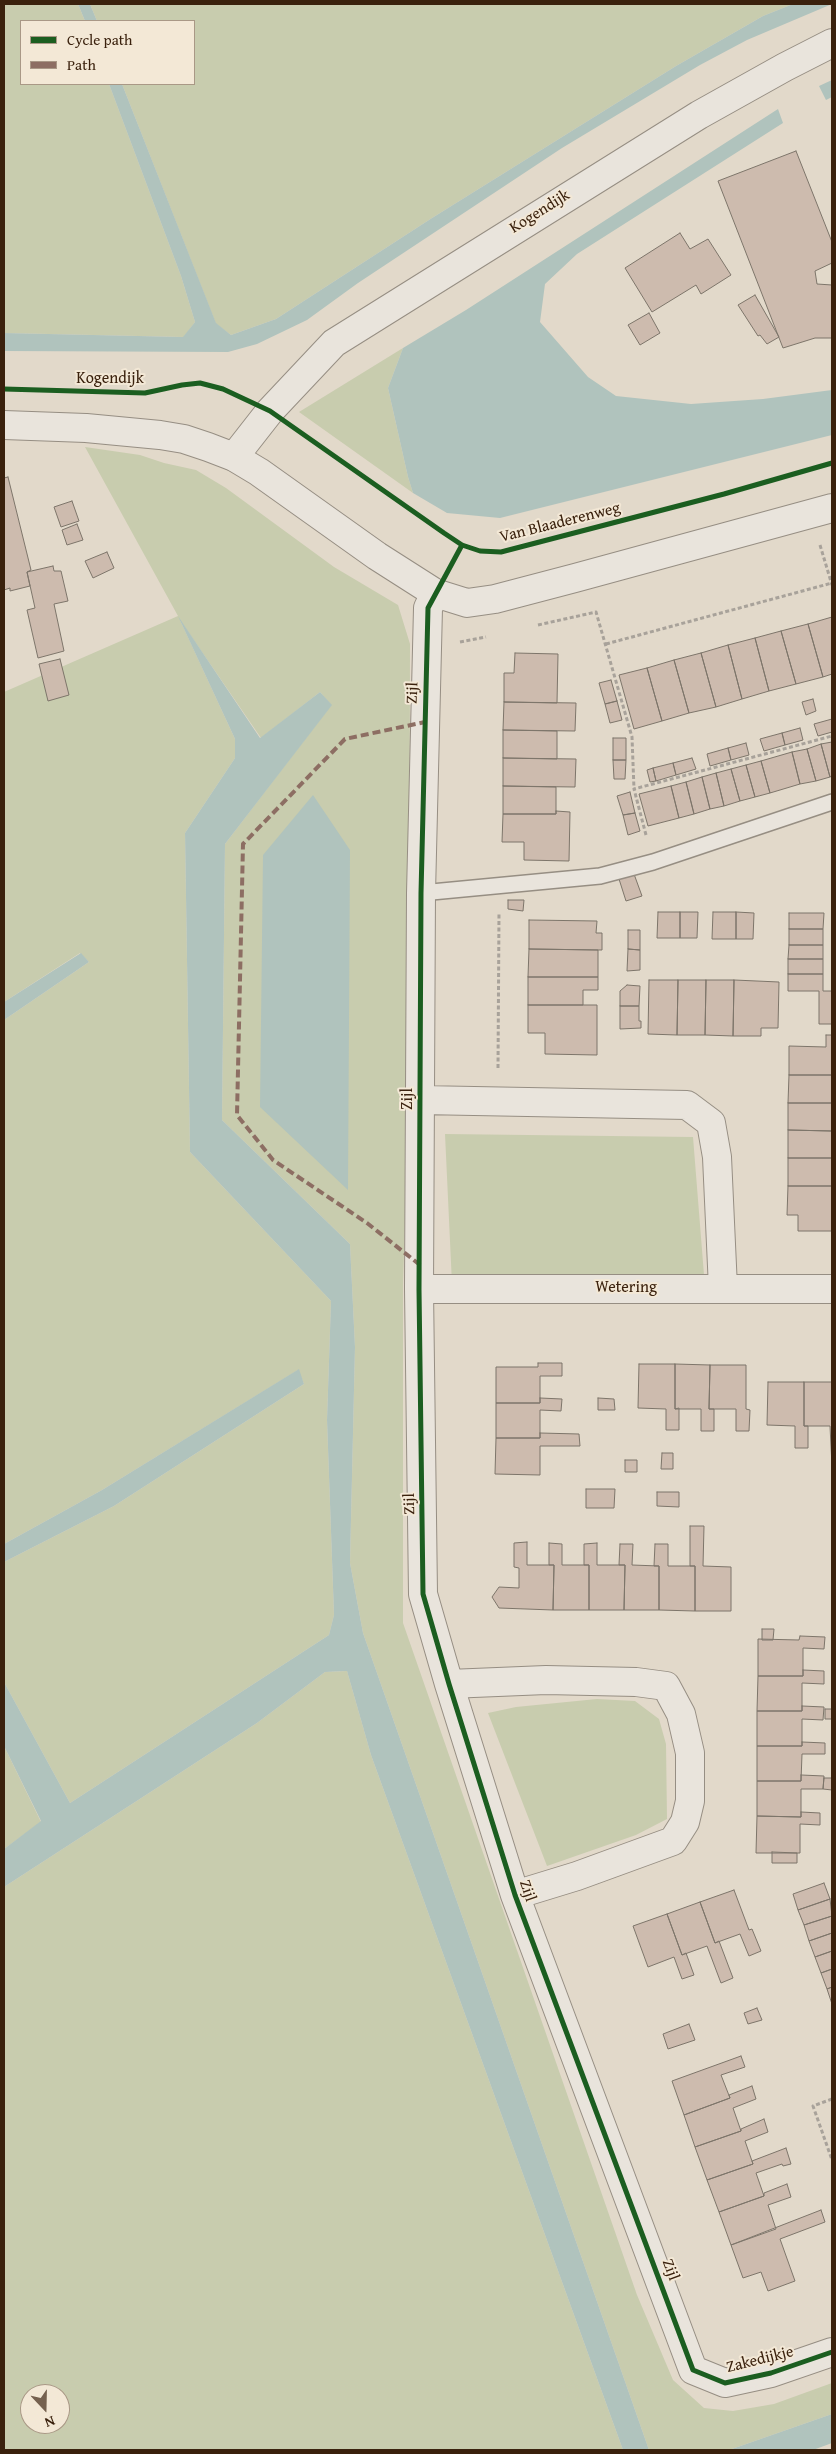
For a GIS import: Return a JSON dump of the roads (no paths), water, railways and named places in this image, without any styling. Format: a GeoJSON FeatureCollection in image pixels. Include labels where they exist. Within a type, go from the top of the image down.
{"type":"FeatureCollection","features":[{"type":"Feature","properties":{"kind":"street","name":"Kogendijk"},"geometry":{"type":"LineString","coordinates":[[234,457],[270,411],[334,343],[699,115],[785,67],[832,44]]}},
{"type":"Feature","properties":{"kind":"street"},"geometry":{"type":"LineString","coordinates":[[4,425],[86,428],[160,435],[184,439],[234,457],[277,484],[377,556],[435,593],[466,602],[496,599],[822,511]]}},
{"type":"Feature","properties":{"kind":"street","name":"Zijl"},"geometry":{"type":"LineString","coordinates":[[435,593],[428,608],[421,894],[419,1288],[423,1594],[515,1895],[693,2370]]}},
{"type":"Feature","properties":{"kind":"street","name":"Zijl"},"geometry":{"type":"LineString","coordinates":[[421,1100],[687,1105],[711,1123],[717,1157],[723,1288]]}},
{"type":"Feature","properties":{"kind":"street","name":"Wetering"},"geometry":{"type":"LineString","coordinates":[[419,1288],[832,1289]]}},
{"type":"Feature","properties":{"kind":"street","name":"Zijl"},"geometry":{"type":"LineString","coordinates":[[449,1684],[546,1680],[659,1685],[666,1686],[681,1714],[690,1753],[690,1800],[685,1822],[673,1841],[577,1876],[515,1895]]}},
{"type":"Feature","properties":{"kind":"street","name":"Zakedijkje"},"geometry":{"type":"LineString","coordinates":[[693,2370],[725,2383],[771,2373],[832,2352]]}},
{"type":"Feature","properties":{"kind":"lane"},"geometry":{"type":"LineString","coordinates":[[421,894],[600,876],[653,862],[832,802]]}}]}
